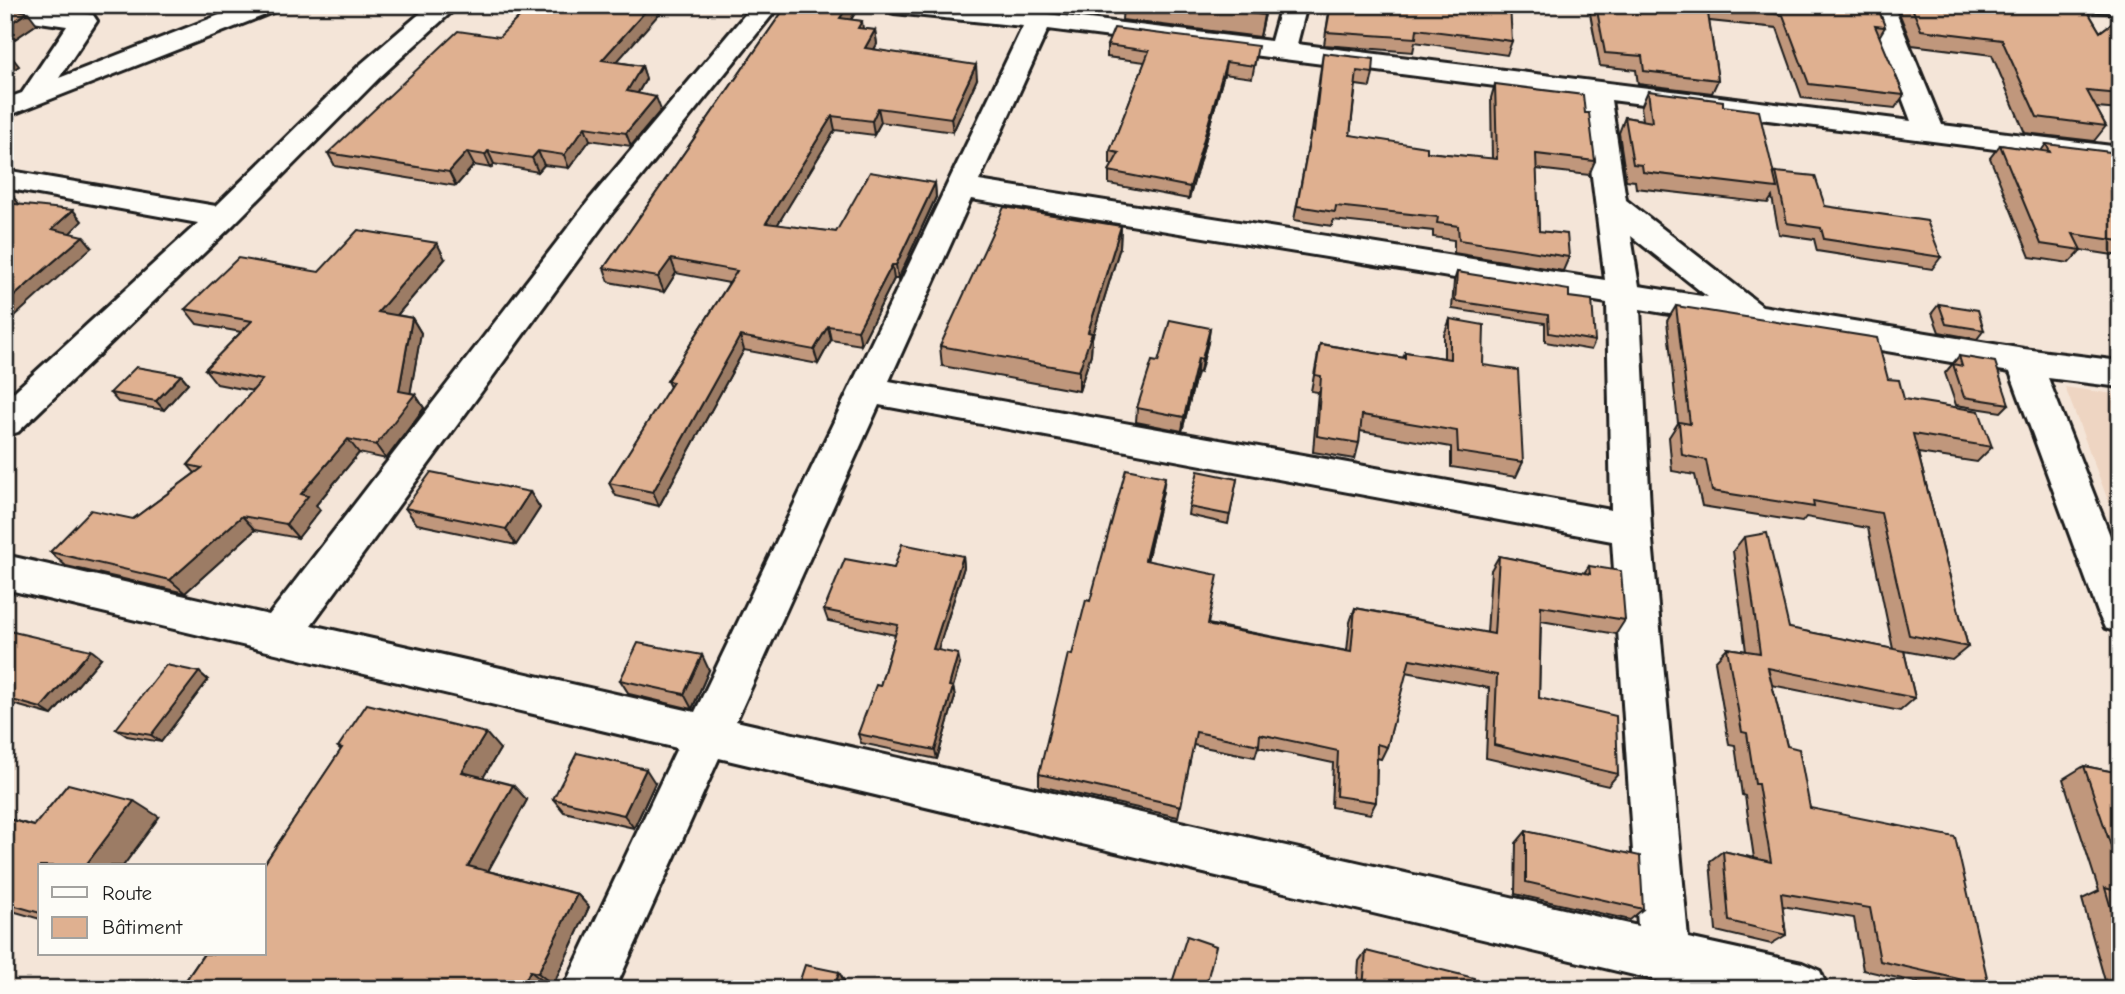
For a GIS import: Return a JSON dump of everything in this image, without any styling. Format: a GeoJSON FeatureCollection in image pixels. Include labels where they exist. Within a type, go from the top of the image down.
{"type":"FeatureCollection","features":[{"type":"Feature","properties":{"kind":"street"},"geometry":{"type":"LineString","coordinates":[[5,109],[269,5]]}},
{"type":"Feature","properties":{"kind":"street"},"geometry":{"type":"LineString","coordinates":[[9,414],[223,217],[370,70],[446,5]]}},
{"type":"Feature","properties":{"kind":"street"},"geometry":{"type":"LineString","coordinates":[[278,636],[601,206],[767,5]]}},
{"type":"Feature","properties":{"kind":"street"},"geometry":{"type":"LineString","coordinates":[[894,5],[1039,20],[1596,93],[2120,156]]}},
{"type":"Feature","properties":{"kind":"street"},"geometry":{"type":"LineString","coordinates":[[1282,52],[1294,5]]}},
{"type":"Feature","properties":{"kind":"street"},"geometry":{"type":"LineString","coordinates":[[1880,5],[1930,132]]}},
{"type":"Feature","properties":{"kind":"street"},"geometry":{"type":"LineString","coordinates":[[2096,5],[2116,8],[2120,5]]}},
{"type":"Feature","properties":{"kind":"street"},"geometry":{"type":"LineString","coordinates":[[5,9],[84,21],[32,98]]}},
{"type":"Feature","properties":{"kind":"street"},"geometry":{"type":"LineString","coordinates":[[589,989],[1039,20]]}},
{"type":"Feature","properties":{"kind":"street"},"geometry":{"type":"LineString","coordinates":[[1596,93],[1623,293],[1631,528],[1665,957]]}},
{"type":"Feature","properties":{"kind":"street"},"geometry":{"type":"LineString","coordinates":[[5,179],[223,217]]}},
{"type":"Feature","properties":{"kind":"street"},"geometry":{"type":"LineString","coordinates":[[962,188],[1623,293],[2024,362],[2120,374]]}},
{"type":"Feature","properties":{"kind":"street"},"geometry":{"type":"LineString","coordinates":[[1611,204],[1754,316]]}},
{"type":"Feature","properties":{"kind":"street"},"geometry":{"type":"LineString","coordinates":[[2024,362],[2120,615]]}},
{"type":"Feature","properties":{"kind":"street"},"geometry":{"type":"LineString","coordinates":[[868,390],[1631,528]]}},
{"type":"Feature","properties":{"kind":"street"},"geometry":{"type":"LineString","coordinates":[[5,572],[1802,989]]}},
{"type":"Feature","properties":{"kind":"shaded area"},"geometry":{"type":"Polygon","coordinates":[[[2065,387],[2120,395],[2120,532],[2065,387]]]}},
{"type":"Feature","properties":{"kind":"building"},"geometry":{"type":"Polygon","coordinates":[[[531,5],[651,5],[602,60],[642,66],[627,91],[656,97],[626,133],[585,127],[564,155],[538,151],[532,158],[488,151],[485,155],[467,152],[449,172],[328,153],[458,31],[499,37],[531,5]]]}},
{"type":"Feature","properties":{"kind":"building"},"geometry":{"type":"Polygon","coordinates":[[[787,5],[849,5],[840,18],[862,21],[858,28],[875,30],[865,48],[976,65],[951,118],[878,108],[872,121],[832,116],[766,223],[836,232],[870,172],[935,183],[896,265],[892,265],[858,330],[828,326],[814,350],[740,336],[653,492],[609,483],[673,382],[667,381],[737,271],[671,259],[658,277],[604,268],[787,5]]]}},
{"type":"Feature","properties":{"kind":"building"},"geometry":{"type":"Polygon","coordinates":[[[1180,5],[1266,5],[1264,15],[1180,5]]]}},
{"type":"Feature","properties":{"kind":"building"},"geometry":{"type":"Polygon","coordinates":[[[1331,5],[1510,5],[1512,41],[1417,29],[1416,38],[1326,32],[1331,5]]]}},
{"type":"Feature","properties":{"kind":"building"},"geometry":{"type":"Polygon","coordinates":[[[1596,5],[1877,5],[1885,27],[1875,26],[1904,95],[1809,84],[1783,15],[1707,7],[1718,80],[1644,71],[1642,56],[1605,53],[1596,5]]]}},
{"type":"Feature","properties":{"kind":"building"},"geometry":{"type":"Polygon","coordinates":[[[1911,5],[2084,5],[2100,32],[2120,17],[2120,94],[2087,91],[2106,126],[2037,117],[2002,40],[1921,30],[1911,5]]]}},
{"type":"Feature","properties":{"kind":"building"},"geometry":{"type":"Polygon","coordinates":[[[5,8],[28,12],[5,27],[5,8]]]}},
{"type":"Feature","properties":{"kind":"building"},"geometry":{"type":"Polygon","coordinates":[[[1114,28],[1258,46],[1254,66],[1226,62],[1190,187],[1109,171],[1119,153],[1110,151],[1149,51],[1107,45],[1114,28]]]}},
{"type":"Feature","properties":{"kind":"building"},"geometry":{"type":"Polygon","coordinates":[[[1323,53],[1374,59],[1373,73],[1357,71],[1350,135],[1427,147],[1427,152],[1497,159],[1495,84],[1583,95],[1585,113],[1589,113],[1595,161],[1536,154],[1539,231],[1567,234],[1569,257],[1459,240],[1458,226],[1437,223],[1438,217],[1336,206],[1335,212],[1297,206],[1311,131],[1314,132],[1323,53]]]}},
{"type":"Feature","properties":{"kind":"building"},"geometry":{"type":"Polygon","coordinates":[[[1648,91],[1723,101],[1723,106],[1759,111],[1777,188],[1643,172],[1642,165],[1633,164],[1625,117],[1652,122],[1648,91]]]}},
{"type":"Feature","properties":{"kind":"building"},"geometry":{"type":"Polygon","coordinates":[[[2046,144],[2118,153],[2120,241],[2073,234],[2081,250],[2041,244],[2000,145],[2050,152],[2046,144]]]}},
{"type":"Feature","properties":{"kind":"building"},"geometry":{"type":"Polygon","coordinates":[[[1776,172],[1815,176],[1825,206],[1927,221],[1941,257],[1824,239],[1821,228],[1787,223],[1776,172]]]}},
{"type":"Feature","properties":{"kind":"building"},"geometry":{"type":"Polygon","coordinates":[[[5,203],[73,210],[52,229],[83,236],[5,304],[5,203]]]}},
{"type":"Feature","properties":{"kind":"building"},"geometry":{"type":"Polygon","coordinates":[[[1004,207],[1121,226],[1088,332],[1092,333],[1079,371],[940,346],[1004,207]]]}},
{"type":"Feature","properties":{"kind":"building"},"geometry":{"type":"Polygon","coordinates":[[[358,230],[437,243],[378,312],[412,318],[399,391],[415,394],[376,445],[348,439],[301,494],[308,496],[286,524],[242,516],[170,580],[50,552],[91,510],[133,519],[202,468],[188,465],[262,380],[205,369],[252,321],[185,309],[238,258],[319,272],[358,230]]]}},
{"type":"Feature","properties":{"kind":"building"},"geometry":{"type":"Polygon","coordinates":[[[1457,272],[1569,290],[1569,297],[1592,300],[1595,341],[1549,333],[1548,315],[1455,301],[1457,272]]]}},
{"type":"Feature","properties":{"kind":"building"},"geometry":{"type":"Polygon","coordinates":[[[1939,304],[1978,310],[1984,330],[1946,324],[1939,304]]]}},
{"type":"Feature","properties":{"kind":"building"},"geometry":{"type":"Polygon","coordinates":[[[1676,306],[1877,338],[1888,379],[1899,380],[1904,399],[1979,411],[1992,447],[1913,434],[1968,647],[1909,635],[1881,513],[1813,501],[1814,507],[1712,491],[1706,460],[1682,455],[1679,422],[1690,424],[1676,306]]]}},
{"type":"Feature","properties":{"kind":"building"},"geometry":{"type":"Polygon","coordinates":[[[1450,319],[1484,325],[1483,365],[1518,370],[1523,462],[1458,452],[1457,431],[1362,415],[1359,443],[1317,436],[1321,376],[1315,375],[1320,344],[1405,358],[1405,352],[1450,359],[1450,319]]]}},
{"type":"Feature","properties":{"kind":"building"},"geometry":{"type":"Polygon","coordinates":[[[1170,320],[1210,328],[1202,359],[1198,358],[1184,417],[1137,408],[1152,361],[1158,362],[1170,320]]]}},
{"type":"Feature","properties":{"kind":"building"},"geometry":{"type":"Polygon","coordinates":[[[1959,356],[1995,362],[2009,404],[1964,397],[1953,364],[1962,366],[1959,356]]]}},
{"type":"Feature","properties":{"kind":"building"},"geometry":{"type":"Polygon","coordinates":[[[136,367],[181,375],[156,401],[110,393],[136,367]]]}},
{"type":"Feature","properties":{"kind":"building"},"geometry":{"type":"Polygon","coordinates":[[[1126,469],[1165,477],[1145,560],[1218,575],[1208,624],[1211,626],[1351,652],[1355,608],[1494,634],[1499,556],[1590,574],[1589,566],[1621,571],[1625,620],[1541,606],[1539,698],[1616,716],[1618,774],[1494,745],[1497,675],[1410,659],[1387,747],[1377,744],[1376,802],[1336,796],[1338,751],[1260,734],[1259,745],[1196,732],[1181,806],[1039,774],[1068,654],[1072,655],[1086,600],[1090,601],[1126,469]]]}},
{"type":"Feature","properties":{"kind":"building"},"geometry":{"type":"Polygon","coordinates":[[[1198,471],[1237,479],[1230,515],[1189,507],[1198,471]]]}},
{"type":"Feature","properties":{"kind":"building"},"geometry":{"type":"Polygon","coordinates":[[[431,472],[530,492],[506,529],[405,508],[431,472]]]}},
{"type":"Feature","properties":{"kind":"building"},"geometry":{"type":"Polygon","coordinates":[[[1767,533],[1789,628],[1904,651],[1915,698],[1768,668],[1787,746],[1799,749],[1810,808],[1955,837],[1989,986],[1880,961],[1870,908],[1781,893],[1786,935],[1729,921],[1723,851],[1771,862],[1758,784],[1755,784],[1747,733],[1742,732],[1727,648],[1760,653],[1744,537],[1767,533]]]}},
{"type":"Feature","properties":{"kind":"building"},"geometry":{"type":"Polygon","coordinates":[[[902,544],[963,556],[933,649],[958,654],[949,686],[953,687],[935,750],[858,734],[876,685],[880,686],[898,625],[824,610],[845,559],[894,568],[902,544]]]}},
{"type":"Feature","properties":{"kind":"building"},"geometry":{"type":"Polygon","coordinates":[[[5,630],[91,650],[41,708],[5,698],[5,630]]]}},
{"type":"Feature","properties":{"kind":"building"},"geometry":{"type":"Polygon","coordinates":[[[638,643],[702,655],[684,694],[620,680],[638,643]]]}},
{"type":"Feature","properties":{"kind":"building"},"geometry":{"type":"Polygon","coordinates":[[[166,665],[199,672],[151,735],[116,729],[166,665]]]}},
{"type":"Feature","properties":{"kind":"building"},"geometry":{"type":"Polygon","coordinates":[[[367,704],[486,733],[462,772],[513,785],[468,866],[577,894],[538,973],[530,971],[521,989],[358,989],[345,985],[343,989],[180,989],[203,956],[266,956],[264,864],[342,748],[338,747],[367,704]]]}},
{"type":"Feature","properties":{"kind":"building"},"geometry":{"type":"Polygon","coordinates":[[[577,753],[646,769],[624,815],[553,799],[577,753]]]}},
{"type":"Feature","properties":{"kind":"building"},"geometry":{"type":"Polygon","coordinates":[[[2084,766],[2120,773],[2120,873],[2084,766]]]}},
{"type":"Feature","properties":{"kind":"building"},"geometry":{"type":"Polygon","coordinates":[[[68,784],[134,801],[87,864],[38,864],[38,912],[5,903],[5,818],[34,826],[68,784]]]}},
{"type":"Feature","properties":{"kind":"building"},"geometry":{"type":"Polygon","coordinates":[[[1526,831],[1640,856],[1643,909],[1526,882],[1526,831]]]}},
{"type":"Feature","properties":{"kind":"building"},"geometry":{"type":"Polygon","coordinates":[[[2105,888],[2120,892],[2120,939],[2105,888]]]}},
{"type":"Feature","properties":{"kind":"building"},"geometry":{"type":"Polygon","coordinates":[[[1187,936],[1216,946],[1205,989],[1170,989],[1187,936]]]}},
{"type":"Feature","properties":{"kind":"building"},"geometry":{"type":"Polygon","coordinates":[[[1366,951],[1474,978],[1473,989],[1363,989],[1366,951]]]}},
{"type":"Feature","properties":{"kind":"building"},"geometry":{"type":"Polygon","coordinates":[[[805,965],[839,972],[834,989],[797,989],[805,965]]]}}]}
